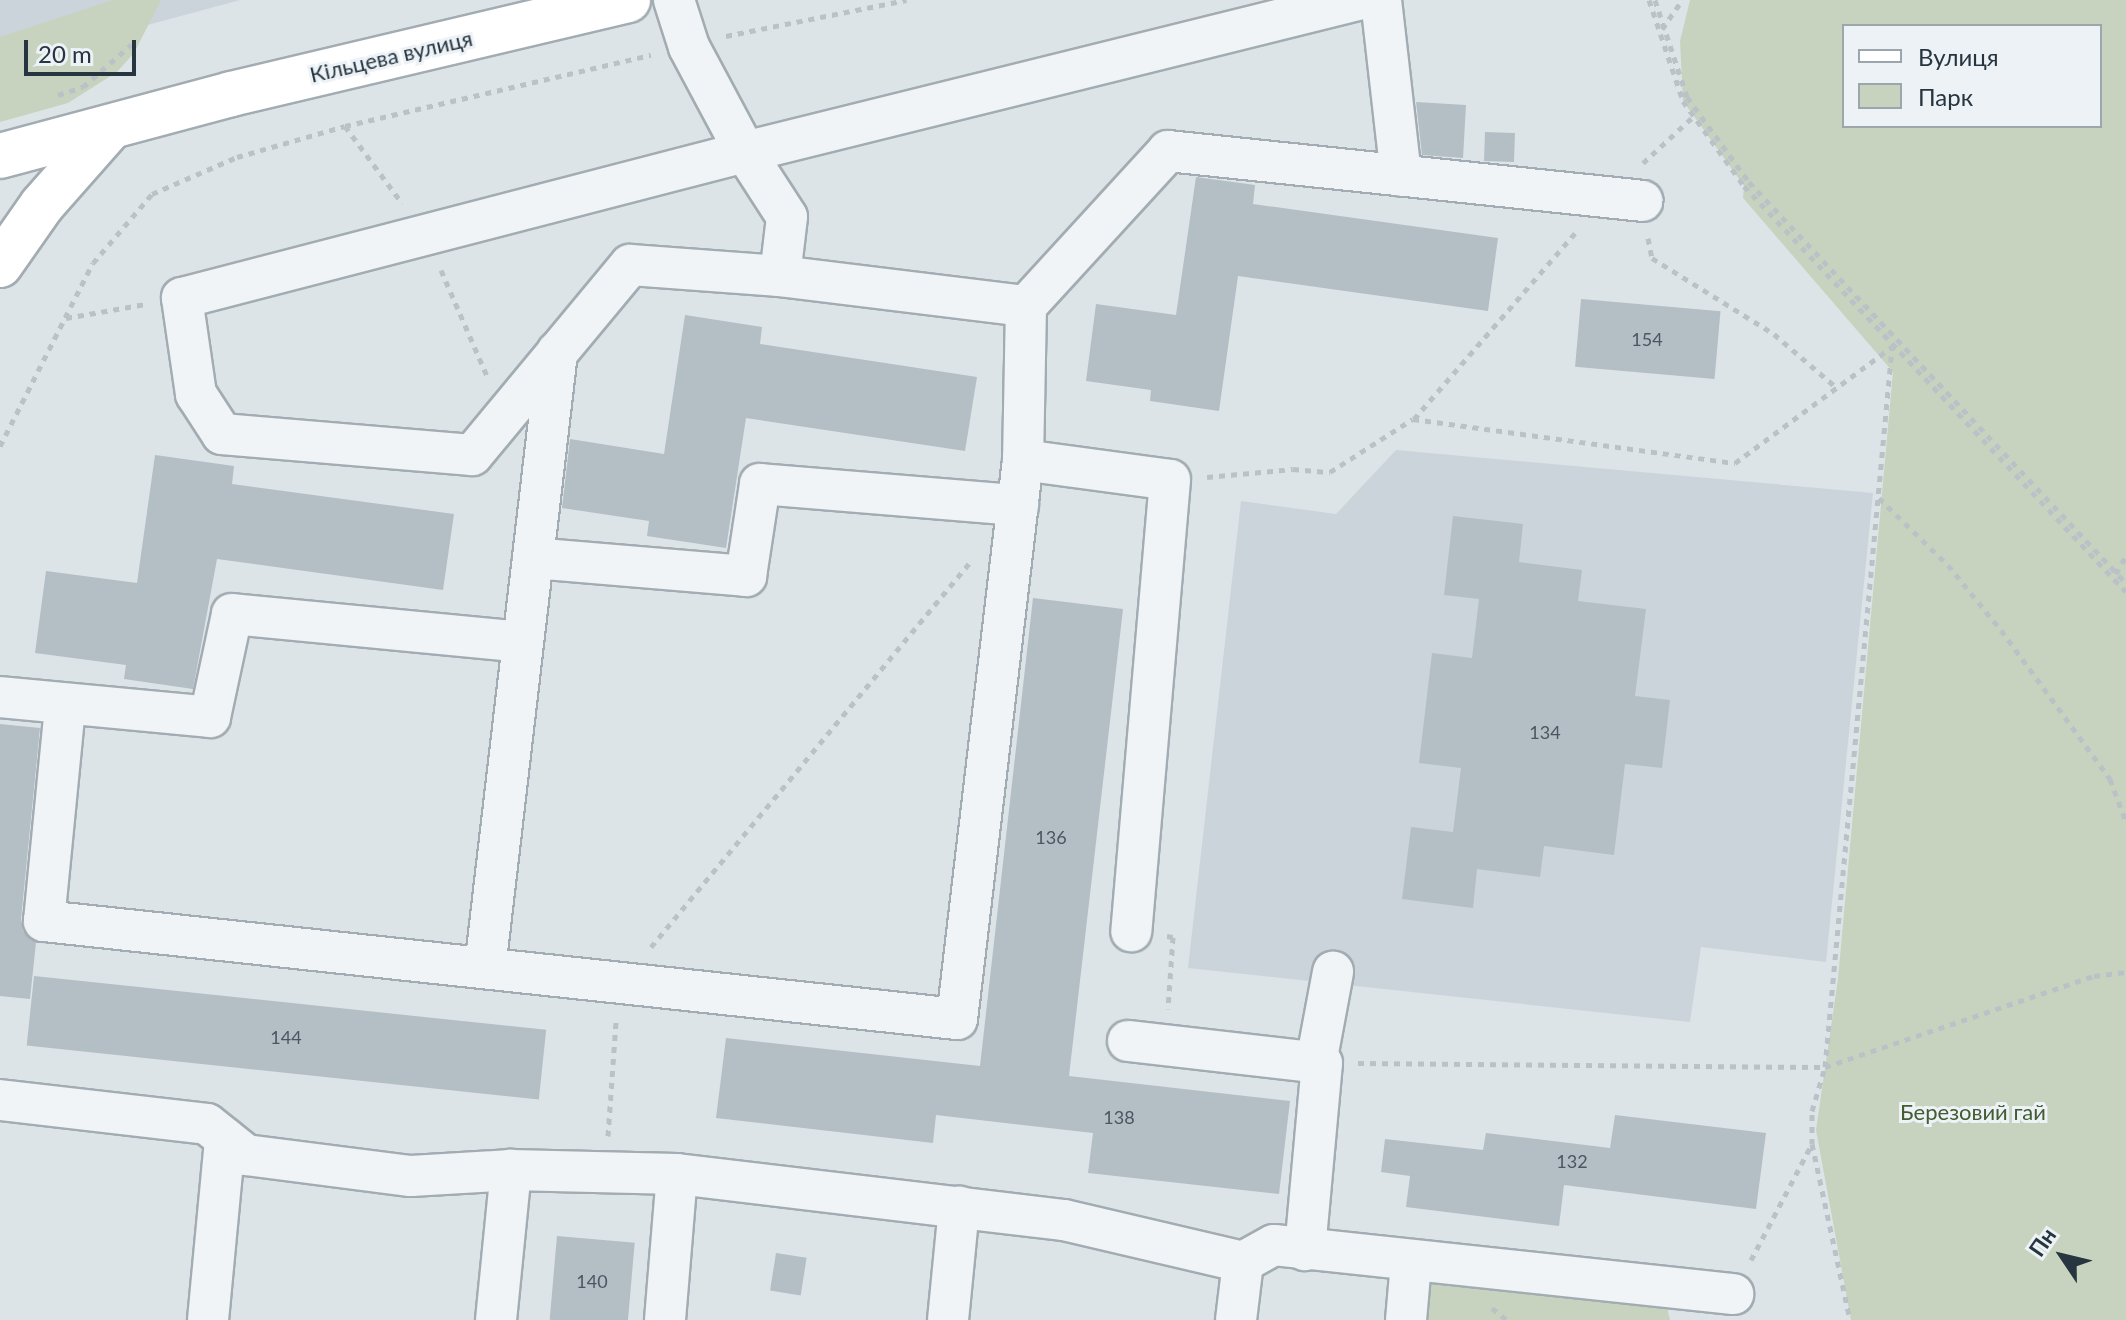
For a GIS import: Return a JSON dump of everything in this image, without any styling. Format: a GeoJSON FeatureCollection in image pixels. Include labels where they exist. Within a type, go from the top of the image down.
{"type":"FeatureCollection","features":[{"type":"Feature","properties":{"kind":"main road","name":"Кільцева вулиця"},"geometry":{"type":"LineString","coordinates":[[0,156],[628,0]]}},
{"type":"Feature","properties":{"kind":"main road"},"geometry":{"type":"LineString","coordinates":[[0,265],[42,205],[110,128]]}},
{"type":"Feature","properties":{"kind":"lane"},"geometry":{"type":"LineString","coordinates":[[674,0],[689,47],[745,152],[787,217],[780,276]]}},
{"type":"Feature","properties":{"kind":"lane"},"geometry":{"type":"LineString","coordinates":[[1026,306],[780,276],[630,265],[472,455],[222,434],[196,394],[182,298],[745,152],[1358,0]]}},
{"type":"Feature","properties":{"kind":"lane"},"geometry":{"type":"LineString","coordinates":[[1381,0],[1401,176]]}},
{"type":"Feature","properties":{"kind":"lane"},"geometry":{"type":"LineString","coordinates":[[65,707],[44,921],[485,968],[619,986],[957,1019],[1023,460],[1026,306],[1168,151],[1624,199]]}},
{"type":"Feature","properties":{"kind":"lane"},"geometry":{"type":"LineString","coordinates":[[485,968],[557,352]]}},
{"type":"Feature","properties":{"kind":"lane"},"geometry":{"type":"LineString","coordinates":[[1023,460],[1170,480],[1131,931]]}},
{"type":"Feature","properties":{"kind":"lane"},"geometry":{"type":"LineString","coordinates":[[533,558],[746,576],[760,484],[1018,505]]}},
{"type":"Feature","properties":{"kind":"lane"},"geometry":{"type":"LineString","coordinates":[[0,697],[65,707],[210,717],[232,614],[523,642]]}},
{"type":"Feature","properties":{"kind":"lane"},"geometry":{"type":"LineString","coordinates":[[1305,1250],[1319,1063],[1333,972]]}},
{"type":"Feature","properties":{"kind":"lane"},"geometry":{"type":"LineString","coordinates":[[1128,1041],[1319,1063]]}},
{"type":"Feature","properties":{"kind":"lane"},"geometry":{"type":"LineString","coordinates":[[0,1100],[207,1124],[246,1155],[411,1176],[511,1170],[677,1174],[1064,1220],[1243,1262],[1274,1245],[1687,1305],[1733,1294]]}},
{"type":"Feature","properties":{"kind":"lane"},"geometry":{"type":"LineString","coordinates":[[208,1320],[225,1139]]}},
{"type":"Feature","properties":{"kind":"lane"},"geometry":{"type":"LineString","coordinates":[[496,1320],[511,1170]]}},
{"type":"Feature","properties":{"kind":"lane"},"geometry":{"type":"LineString","coordinates":[[665,1320],[677,1174]]}},
{"type":"Feature","properties":{"kind":"lane"},"geometry":{"type":"LineString","coordinates":[[948,1320],[959,1207]]}},
{"type":"Feature","properties":{"kind":"lane"},"geometry":{"type":"LineString","coordinates":[[1236,1320],[1243,1262]]}},
{"type":"Feature","properties":{"kind":"lane"},"geometry":{"type":"LineString","coordinates":[[1406,1320],[1411,1263]]}},
{"type":"Feature","properties":{"kind":"path"},"geometry":{"type":"LineString","coordinates":[[0,446],[93,263],[152,194],[237,157],[345,126],[906,0]]}},
{"type":"Feature","properties":{"kind":"path"},"geometry":{"type":"LineString","coordinates":[[1652,0],[1683,101],[1744,186],[1892,347],[2115,576],[2126,583]]}},
{"type":"Feature","properties":{"kind":"path"},"geometry":{"type":"LineString","coordinates":[[1661,31],[1682,0]]}},
{"type":"Feature","properties":{"kind":"path"},"geometry":{"type":"LineString","coordinates":[[1661,31],[1687,97],[1749,182],[2115,576],[2126,592]]}},
{"type":"Feature","properties":{"kind":"path"},"geometry":{"type":"LineString","coordinates":[[42,100],[83,87],[132,44]]}},
{"type":"Feature","properties":{"kind":"path"},"geometry":{"type":"LineString","coordinates":[[1170,480],[1293,469],[1330,472],[1413,419],[1624,199],[1694,116]]}},
{"type":"Feature","properties":{"kind":"path"},"geometry":{"type":"LineString","coordinates":[[1624,199],[1652,258],[1774,334],[1837,388]]}},
{"type":"Feature","properties":{"kind":"path"},"geometry":{"type":"LineString","coordinates":[[66,318],[182,298]]}},
{"type":"Feature","properties":{"kind":"path"},"geometry":{"type":"LineString","coordinates":[[1413,419],[1735,463],[1892,347]]}},
{"type":"Feature","properties":{"kind":"path"},"geometry":{"type":"LineString","coordinates":[[1850,1320],[1812,1144],[1812,1111],[1825,1067],[1892,347]]}},
{"type":"Feature","properties":{"kind":"path"},"geometry":{"type":"LineString","coordinates":[[1878,497],[1948,565],[2001,630],[2110,779],[2126,822]]}},
{"type":"Feature","properties":{"kind":"path"},"geometry":{"type":"LineString","coordinates":[[606,1172],[619,986],[978,553]]}},
{"type":"Feature","properties":{"kind":"path"},"geometry":{"type":"LineString","coordinates":[[2115,576],[2126,555]]}},
{"type":"Feature","properties":{"kind":"path"},"geometry":{"type":"LineString","coordinates":[[1170,980],[1172,954]]}},
{"type":"Feature","properties":{"kind":"path"},"geometry":{"type":"LineString","coordinates":[[1319,1063],[1825,1067],[2094,976],[2126,972]]}},
{"type":"Feature","properties":{"kind":"path"},"geometry":{"type":"LineString","coordinates":[[1733,1294],[1812,1144]]}},
{"type":"Feature","properties":{"kind":"shaded area"},"geometry":{"type":"Polygon","coordinates":[[[0,0],[240,0],[0,65],[0,0]]]}},
{"type":"Feature","properties":{"kind":"shaded area"},"geometry":{"type":"Polygon","coordinates":[[[1396,450],[1873,493],[1826,962],[1701,947],[1690,1022],[1188,968],[1241,501],[1336,514],[1396,450]]]}},
{"type":"Feature","properties":{"kind":"green space"},"geometry":{"type":"Polygon","coordinates":[[[113,0],[161,0],[134,53],[117,72],[68,103],[0,122],[0,37],[113,0]]]}},
{"type":"Feature","properties":{"kind":"green space","name":"Березовий гай"},"geometry":{"type":"Polygon","coordinates":[[[1690,0],[2126,0],[2126,1320],[1851,1320],[1816,1130],[1838,979],[1893,372],[1743,198],[1744,186],[1683,101],[1680,41],[1690,0]]]}},
{"type":"Feature","properties":{"kind":"green space"},"geometry":{"type":"Polygon","coordinates":[[[1437,1277],[1666,1303],[1670,1320],[1416,1320],[1424,1284],[1437,1277]]]}},
{"type":"Feature","properties":{"kind":"building"},"geometry":{"type":"Polygon","coordinates":[[[1416,102],[1466,105],[1463,158],[1422,155],[1416,102]]]}},
{"type":"Feature","properties":{"kind":"building"},"geometry":{"type":"Polygon","coordinates":[[[1485,132],[1515,133],[1514,162],[1484,161],[1485,132]]]}},
{"type":"Feature","properties":{"kind":"building"},"geometry":{"type":"Polygon","coordinates":[[[1196,177],[1255,185],[1253,204],[1498,238],[1488,311],[1238,276],[1219,411],[1150,401],[1151,390],[1086,381],[1096,304],[1176,315],[1196,177]]]}},
{"type":"Feature","properties":{"kind":"building"},"geometry":{"type":"Polygon","coordinates":[[[1581,299],[1720,311],[1715,379],[1575,367],[1581,299]]]}},
{"type":"Feature","properties":{"kind":"building"},"geometry":{"type":"Polygon","coordinates":[[[685,315],[762,327],[760,344],[977,377],[965,451],[746,418],[726,548],[647,536],[649,521],[562,508],[570,439],[664,454],[685,315]]]}},
{"type":"Feature","properties":{"kind":"building"},"geometry":{"type":"Polygon","coordinates":[[[155,455],[234,466],[232,484],[454,514],[443,590],[217,559],[193,689],[124,679],[126,665],[35,653],[46,571],[137,583],[155,455]]]}},
{"type":"Feature","properties":{"kind":"building"},"geometry":{"type":"Polygon","coordinates":[[[1453,516],[1523,524],[1519,562],[1582,570],[1578,601],[1646,609],[1635,696],[1670,700],[1662,768],[1625,764],[1614,855],[1544,846],[1540,877],[1477,869],[1473,908],[1402,899],[1411,827],[1453,832],[1461,768],[1419,763],[1432,653],[1472,658],[1479,599],[1444,595],[1453,516]]]}},
{"type":"Feature","properties":{"kind":"building"},"geometry":{"type":"Polygon","coordinates":[[[1033,598],[1123,609],[1069,1076],[1290,1101],[1279,1194],[1088,1173],[1093,1133],[936,1115],[933,1143],[716,1118],[726,1038],[980,1066],[1033,598]]]}},
{"type":"Feature","properties":{"kind":"building"},"geometry":{"type":"Polygon","coordinates":[[[0,724],[40,728],[21,919],[23,931],[36,942],[30,999],[0,996],[0,724]]]}},
{"type":"Feature","properties":{"kind":"building"},"geometry":{"type":"Polygon","coordinates":[[[34,976],[546,1030],[539,1099],[27,1046],[34,976]]]}},
{"type":"Feature","properties":{"kind":"building"},"geometry":{"type":"Polygon","coordinates":[[[1615,1115],[1766,1133],[1756,1209],[1564,1185],[1559,1226],[1406,1207],[1410,1176],[1381,1172],[1385,1139],[1483,1150],[1486,1133],[1610,1148],[1615,1115]]]}},
{"type":"Feature","properties":{"kind":"building"},"geometry":{"type":"Polygon","coordinates":[[[557,1236],[635,1243],[628,1320],[550,1320],[557,1236]]]}},
{"type":"Feature","properties":{"kind":"building"},"geometry":{"type":"Polygon","coordinates":[[[776,1253],[807,1258],[801,1295],[770,1291],[776,1253]]]}}]}
